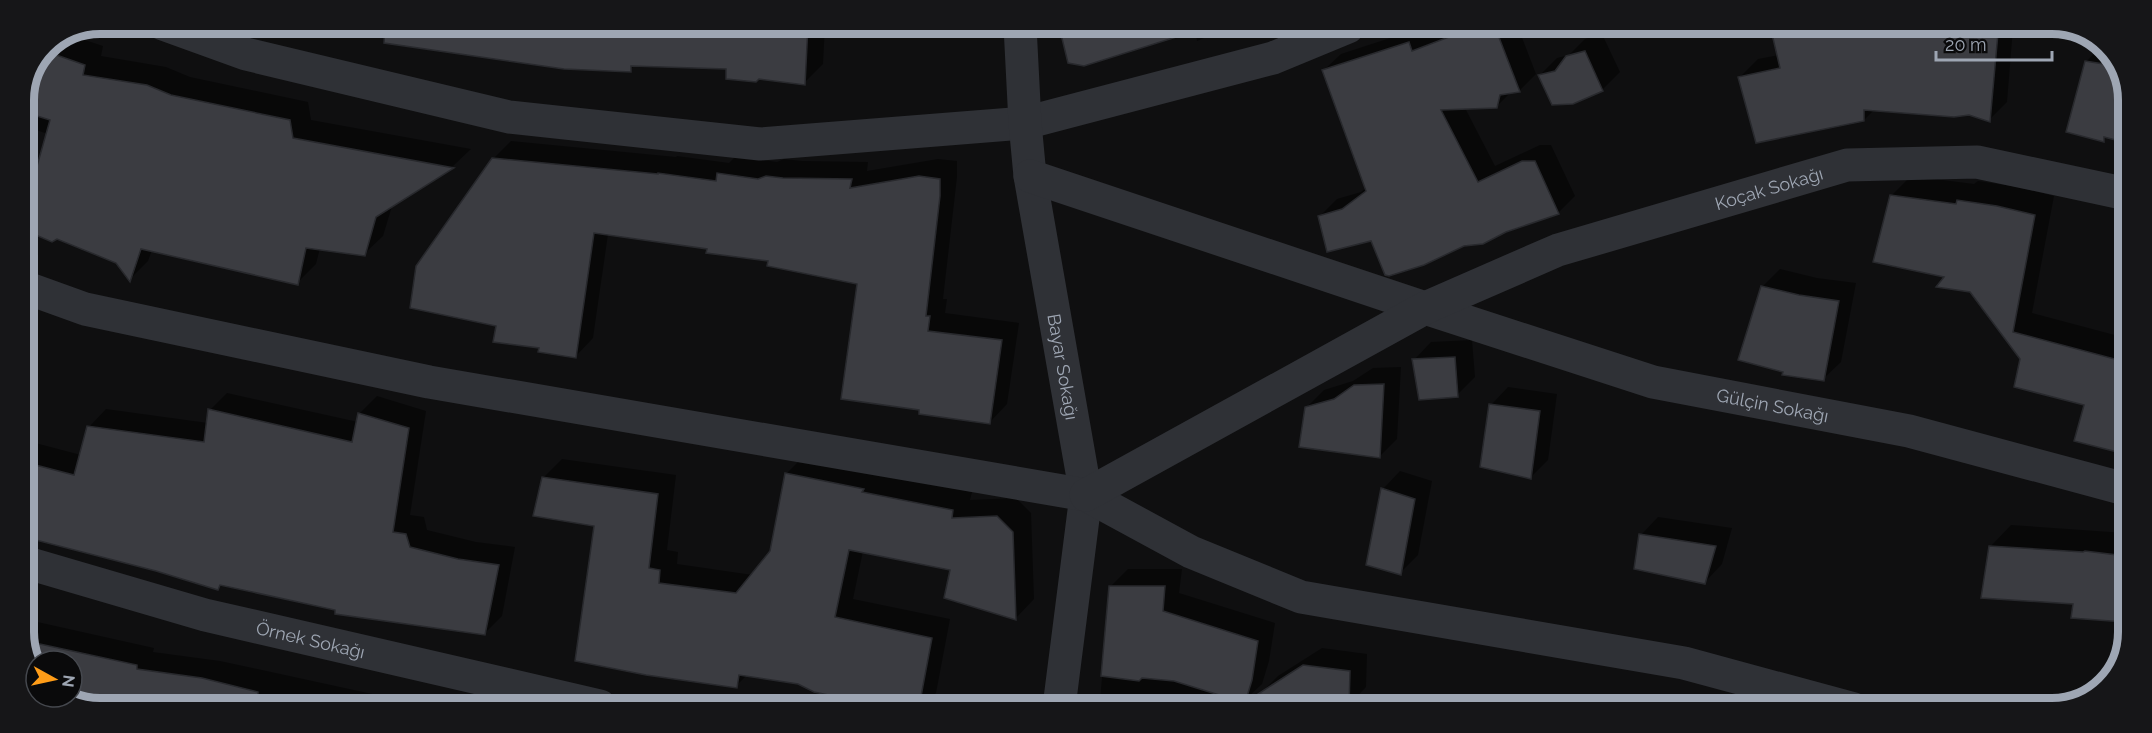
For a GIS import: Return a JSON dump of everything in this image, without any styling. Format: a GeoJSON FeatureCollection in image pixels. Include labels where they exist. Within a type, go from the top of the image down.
{"type":"FeatureCollection","features":[{"type":"Feature","properties":{"kind":"street"},"geometry":{"type":"LineString","coordinates":[[193,35],[246,54],[509,117],[760,144],[1025,123],[1272,58],[1328,35]]}},
{"type":"Feature","properties":{"kind":"street","name":"Bayar Sokağı"},"geometry":{"type":"LineString","coordinates":[[1020,35],[1030,176],[1086,495],[1060,698]]}},
{"type":"Feature","properties":{"kind":"street","name":"Koçak Sokağı"},"geometry":{"type":"LineString","coordinates":[[1086,495],[1425,308],[1558,250],[1847,165],[1977,162],[2117,192]]}},
{"type":"Feature","properties":{"kind":"street","name":"Gülçin Sokağı"},"geometry":{"type":"LineString","coordinates":[[1030,176],[1653,382],[1909,431],[2118,487]]}},
{"type":"Feature","properties":{"kind":"street"},"geometry":{"type":"LineString","coordinates":[[35,291],[85,309],[429,382],[1086,495],[1191,552],[1301,597],[1684,663],[1813,698]]}},
{"type":"Feature","properties":{"kind":"street","name":"Örnek Sokağı"},"geometry":{"type":"LineString","coordinates":[[35,565],[204,615],[565,698]]}},
{"type":"Feature","properties":{"kind":"building"},"geometry":{"type":"Polygon","coordinates":[[[384,35],[808,35],[805,85],[759,79],[756,82],[726,79],[726,69],[631,66],[631,72],[564,69],[384,43],[384,35]]]}},
{"type":"Feature","properties":{"kind":"building"},"geometry":{"type":"Polygon","coordinates":[[[1061,35],[1183,35],[1084,66],[1068,63],[1061,35]]]}},
{"type":"Feature","properties":{"kind":"building"},"geometry":{"type":"Polygon","coordinates":[[[1454,35],[1498,35],[1520,92],[1500,95],[1497,108],[1441,110],[1478,182],[1522,161],[1535,161],[1559,214],[1506,232],[1483,244],[1464,246],[1424,265],[1389,276],[1385,275],[1371,241],[1327,252],[1318,216],[1342,209],[1366,191],[1322,70],[1409,42],[1412,51],[1454,35]]]}},
{"type":"Feature","properties":{"kind":"building"},"geometry":{"type":"Polygon","coordinates":[[[1772,35],[1998,35],[1990,122],[1969,115],[1954,117],[1864,110],[1864,121],[1756,143],[1738,77],[1780,68],[1772,35]]]}},
{"type":"Feature","properties":{"kind":"building"},"geometry":{"type":"Polygon","coordinates":[[[1585,51],[1603,91],[1573,104],[1552,105],[1538,75],[1555,71],[1566,56],[1585,51]]]}},
{"type":"Feature","properties":{"kind":"building"},"geometry":{"type":"Polygon","coordinates":[[[54,54],[85,65],[83,75],[147,85],[171,95],[290,120],[293,138],[454,168],[376,217],[365,256],[306,248],[298,285],[141,249],[130,282],[116,263],[57,239],[52,242],[35,235],[35,173],[50,120],[35,115],[35,101],[40,75],[54,54]]]}},
{"type":"Feature","properties":{"kind":"building"},"geometry":{"type":"Polygon","coordinates":[[[2085,61],[2107,64],[2116,88],[2117,140],[2104,137],[2104,142],[2066,132],[2085,61]]]}},
{"type":"Feature","properties":{"kind":"building"},"geometry":{"type":"Polygon","coordinates":[[[492,158],[658,173],[716,181],[717,173],[758,179],[766,176],[852,179],[850,188],[919,176],[940,179],[926,316],[930,316],[928,331],[1002,340],[990,424],[919,414],[919,410],[841,399],[857,284],[767,266],[768,261],[706,253],[707,249],[594,233],[576,358],[538,352],[539,348],[493,342],[496,326],[410,308],[416,266],[492,158]]]}},
{"type":"Feature","properties":{"kind":"building"},"geometry":{"type":"Polygon","coordinates":[[[1890,195],[1956,204],[1957,200],[2035,215],[2013,332],[2117,360],[2118,452],[2074,441],[2084,405],[2014,387],[2020,359],[1970,292],[1936,287],[1944,277],[1873,262],[1890,195]]]}},
{"type":"Feature","properties":{"kind":"building"},"geometry":{"type":"Polygon","coordinates":[[[1761,286],[1839,301],[1824,381],[1782,375],[1783,372],[1738,360],[1761,286]]]}},
{"type":"Feature","properties":{"kind":"building"},"geometry":{"type":"Polygon","coordinates":[[[1455,357],[1458,397],[1419,400],[1412,359],[1455,357]]]}},
{"type":"Feature","properties":{"kind":"building"},"geometry":{"type":"Polygon","coordinates":[[[1384,384],[1380,458],[1299,447],[1305,407],[1334,399],[1354,385],[1384,384]]]}},
{"type":"Feature","properties":{"kind":"building"},"geometry":{"type":"Polygon","coordinates":[[[1489,404],[1540,411],[1531,479],[1480,467],[1489,404]]]}},
{"type":"Feature","properties":{"kind":"building"},"geometry":{"type":"Polygon","coordinates":[[[208,409],[352,442],[358,413],[409,428],[393,532],[406,534],[410,547],[458,559],[499,565],[485,635],[335,614],[335,610],[220,585],[218,590],[156,571],[35,540],[35,465],[74,475],[87,426],[204,442],[208,409]]]}},
{"type":"Feature","properties":{"kind":"building"},"geometry":{"type":"Polygon","coordinates":[[[785,473],[864,489],[862,492],[953,510],[952,518],[997,516],[1013,532],[1016,620],[944,598],[950,570],[849,550],[835,617],[932,638],[921,698],[842,698],[814,692],[798,684],[739,675],[737,688],[646,675],[575,661],[594,526],[533,516],[542,477],[658,494],[649,568],[660,570],[659,583],[736,593],[770,551],[785,473]]]}},
{"type":"Feature","properties":{"kind":"building"},"geometry":{"type":"Polygon","coordinates":[[[1381,488],[1415,499],[1401,575],[1366,565],[1381,488]]]}},
{"type":"Feature","properties":{"kind":"building"},"geometry":{"type":"Polygon","coordinates":[[[1639,534],[1716,546],[1705,584],[1634,569],[1639,534]]]}},
{"type":"Feature","properties":{"kind":"building"},"geometry":{"type":"Polygon","coordinates":[[[1989,546],[2118,555],[2118,622],[2071,618],[2073,604],[1981,598],[1989,546]]]}},
{"type":"Feature","properties":{"kind":"building"},"geometry":{"type":"Polygon","coordinates":[[[1109,586],[1165,586],[1163,611],[1258,641],[1252,680],[1247,698],[1229,698],[1174,681],[1142,678],[1139,681],[1101,676],[1109,586]]]}},
{"type":"Feature","properties":{"kind":"building"},"geometry":{"type":"Polygon","coordinates":[[[36,643],[63,649],[37,649],[36,643]]]}},
{"type":"Feature","properties":{"kind":"building"},"geometry":{"type":"Polygon","coordinates":[[[84,654],[137,665],[137,669],[202,678],[258,692],[258,698],[92,698],[84,696],[84,654]]]}},
{"type":"Feature","properties":{"kind":"building"},"geometry":{"type":"Polygon","coordinates":[[[1303,665],[1350,671],[1349,698],[1286,698],[1258,694],[1303,665]]]}}]}
